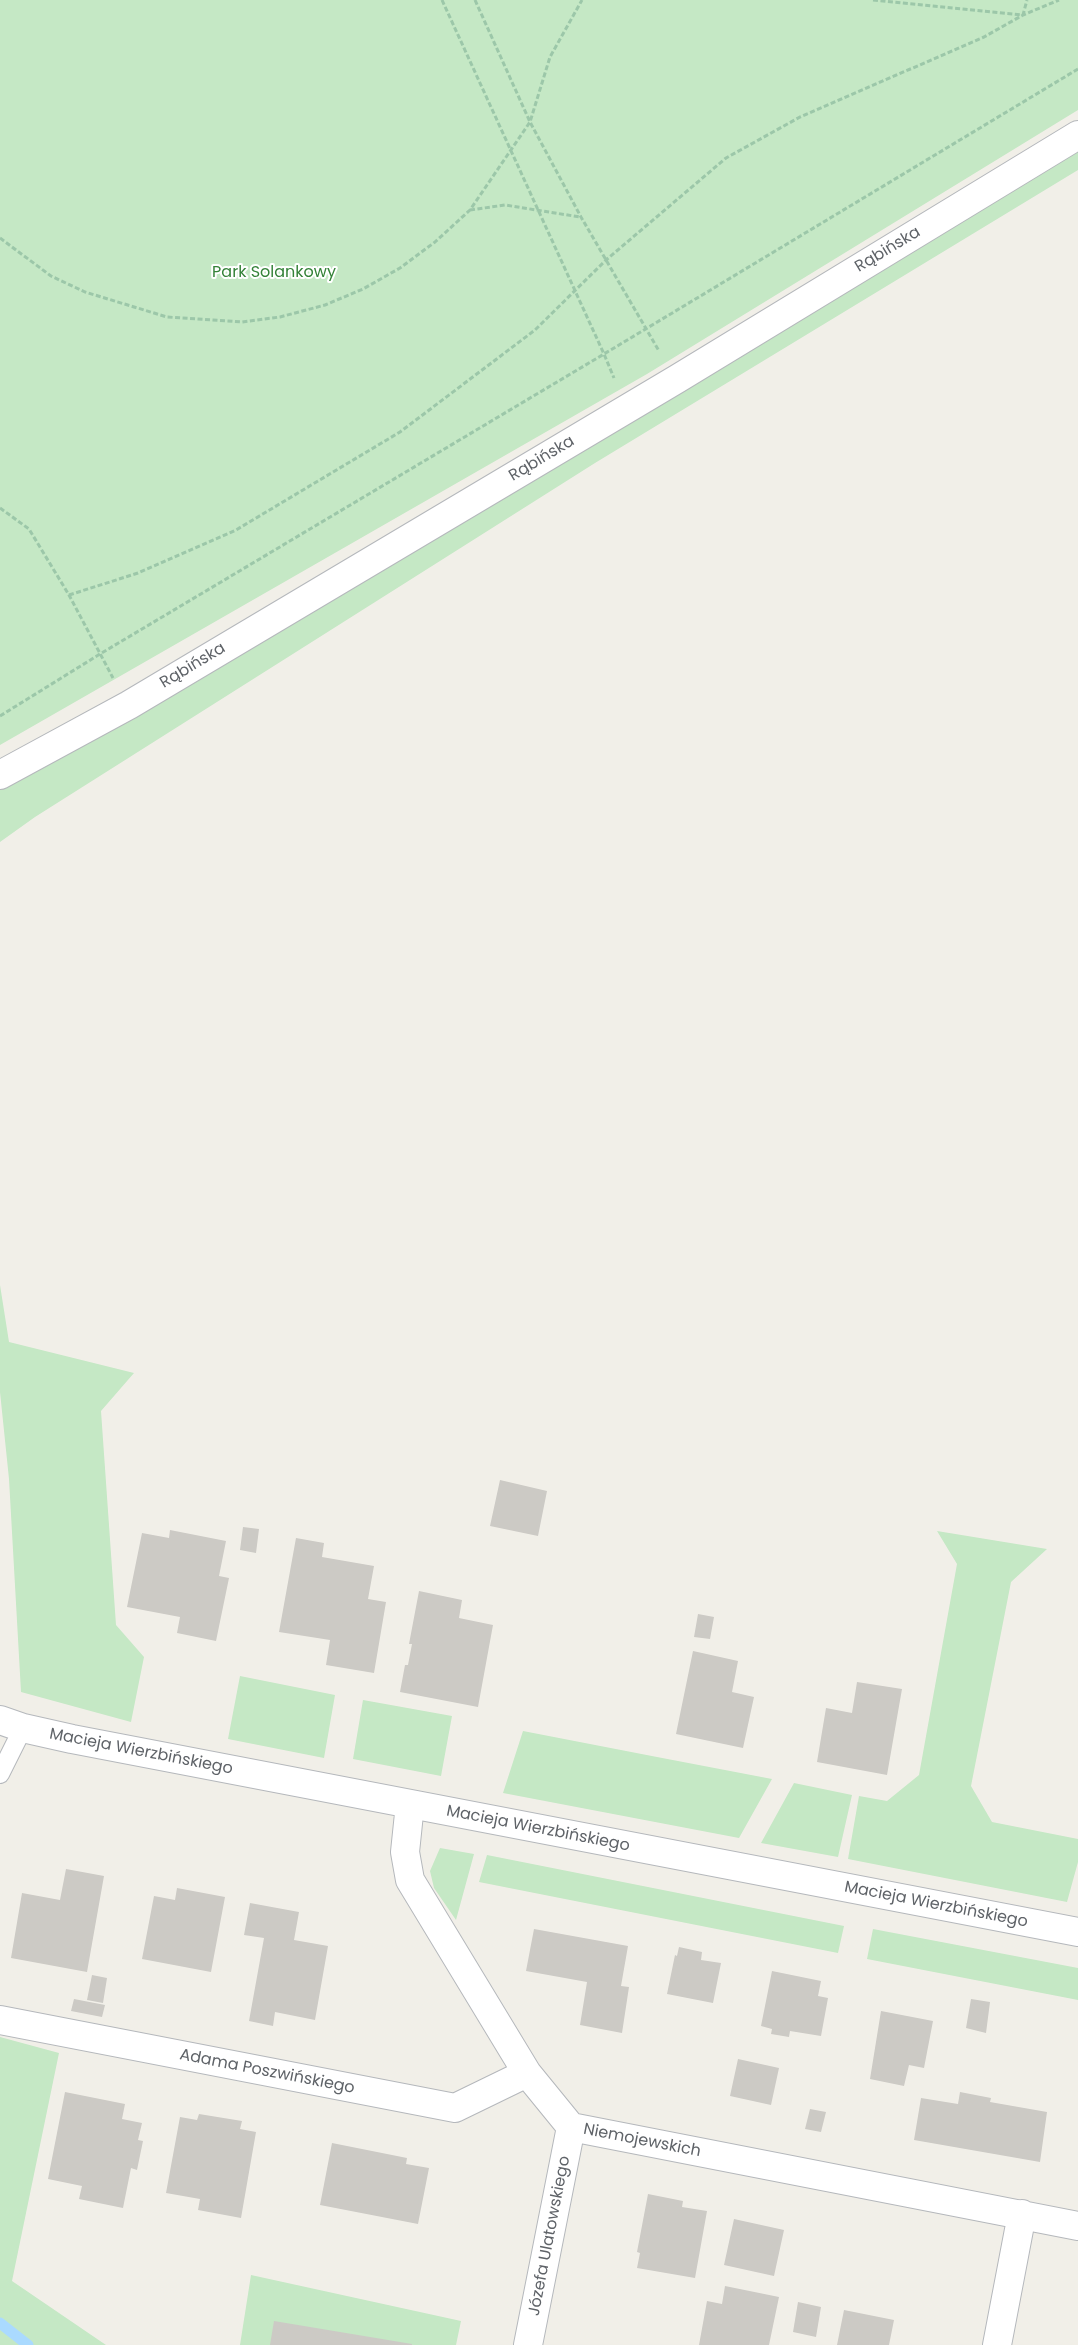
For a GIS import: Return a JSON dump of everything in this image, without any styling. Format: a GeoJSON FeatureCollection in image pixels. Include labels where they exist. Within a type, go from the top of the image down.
{"type":"FeatureCollection","features":[{"type":"Feature","properties":{"kind":"street","name":"Rąbińska"},"geometry":{"type":"LineString","coordinates":[[0,775],[128,705],[677,379],[1078,135]]}},
{"type":"Feature","properties":{"kind":"street","name":"Macieja Wierzbińskiego"},"geometry":{"type":"LineString","coordinates":[[11,1724],[410,1804],[1078,1932]]}},
{"type":"Feature","properties":{"kind":"street","name":"Niemojewskich"},"geometry":{"type":"LineString","coordinates":[[410,1804],[405,1852],[410,1880],[527,2073],[571,2128],[1078,2226]]}},
{"type":"Feature","properties":{"kind":"street","name":"Adama Poszwińskiego"},"geometry":{"type":"LineString","coordinates":[[0,2020],[455,2108],[527,2073]]}},
{"type":"Feature","properties":{"kind":"street","name":"Józefa Ulatowskiego"},"geometry":{"type":"LineString","coordinates":[[528,2345],[571,2128]]}},
{"type":"Feature","properties":{"kind":"street"},"geometry":{"type":"LineString","coordinates":[[997,2345],[1022,2214]]}},
{"type":"Feature","properties":{"kind":"lane"},"geometry":{"type":"LineString","coordinates":[[0,1774],[11,1724]]}},
{"type":"Feature","properties":{"kind":"path"},"geometry":{"type":"LineString","coordinates":[[442,0],[510,153],[628,408]]}},
{"type":"Feature","properties":{"kind":"path"},"geometry":{"type":"LineString","coordinates":[[475,0],[530,122],[581,217],[677,379]]}},
{"type":"Feature","properties":{"kind":"path"},"geometry":{"type":"LineString","coordinates":[[0,238],[51,276],[85,292],[167,317],[242,322],[280,317],[325,305],[363,289],[400,268],[435,242],[470,210],[530,122],[550,57],[582,0]]}},
{"type":"Feature","properties":{"kind":"path"},"geometry":{"type":"LineString","coordinates":[[873,0],[1023,15]]}},
{"type":"Feature","properties":{"kind":"path"},"geometry":{"type":"LineString","coordinates":[[1023,15],[1027,0]]}},
{"type":"Feature","properties":{"kind":"path"},"geometry":{"type":"LineString","coordinates":[[69,595],[138,573],[244,525],[400,432],[535,330],[606,260],[726,158],[800,117],[984,37],[1023,15],[1059,0]]}},
{"type":"Feature","properties":{"kind":"path"},"geometry":{"type":"LineString","coordinates":[[0,716],[100,654],[646,329],[1078,68]]}},
{"type":"Feature","properties":{"kind":"path"},"geometry":{"type":"LineString","coordinates":[[470,210],[505,205],[581,217]]}},
{"type":"Feature","properties":{"kind":"path"},"geometry":{"type":"LineString","coordinates":[[0,508],[29,529],[69,595],[128,705]]}},
{"type":"Feature","properties":{"kind":"green space","name":"Park Solankowy"},"geometry":{"type":"Polygon","coordinates":[[[0,0],[1078,0],[1078,110],[647,374],[0,745],[0,0]]]}},
{"type":"Feature","properties":{"kind":"green space"},"geometry":{"type":"Polygon","coordinates":[[[1078,148],[1078,170],[595,463],[35,817],[0,842],[0,784],[1078,148]]]}},
{"type":"Feature","properties":{"kind":"green space"},"geometry":{"type":"Polygon","coordinates":[[[0,1285],[9,1342],[134,1373],[101,1411],[116,1625],[144,1657],[131,1722],[21,1692],[9,1479],[0,1392],[0,1285]]]}},
{"type":"Feature","properties":{"kind":"green space"},"geometry":{"type":"Polygon","coordinates":[[[937,1531],[1047,1549],[1011,1582],[971,1786],[992,1822],[1078,1839],[1078,1862],[1067,1902],[848,1859],[859,1796],[887,1801],[919,1775],[957,1564],[937,1531]]]}},
{"type":"Feature","properties":{"kind":"green space"},"geometry":{"type":"Polygon","coordinates":[[[240,1676],[335,1695],[324,1758],[228,1739],[240,1676]]]}},
{"type":"Feature","properties":{"kind":"green space"},"geometry":{"type":"Polygon","coordinates":[[[363,1700],[452,1716],[441,1776],[353,1759],[363,1700]]]}},
{"type":"Feature","properties":{"kind":"green space"},"geometry":{"type":"Polygon","coordinates":[[[523,1731],[772,1779],[739,1838],[503,1793],[523,1731]]]}},
{"type":"Feature","properties":{"kind":"green space"},"geometry":{"type":"Polygon","coordinates":[[[794,1783],[852,1795],[838,1857],[761,1843],[794,1783]]]}},
{"type":"Feature","properties":{"kind":"green space"},"geometry":{"type":"Polygon","coordinates":[[[440,1848],[474,1854],[456,1920],[434,1888],[430,1871],[440,1848]]]}},
{"type":"Feature","properties":{"kind":"green space"},"geometry":{"type":"Polygon","coordinates":[[[487,1855],[844,1926],[838,1953],[479,1882],[487,1855]]]}},
{"type":"Feature","properties":{"kind":"green space"},"geometry":{"type":"Polygon","coordinates":[[[873,1929],[1078,1968],[1078,2000],[867,1959],[873,1929]]]}},
{"type":"Feature","properties":{"kind":"green space"},"geometry":{"type":"Polygon","coordinates":[[[0,2037],[59,2053],[12,2281],[106,2345],[0,2345],[0,2037]]]}},
{"type":"Feature","properties":{"kind":"green space"},"geometry":{"type":"Polygon","coordinates":[[[251,2275],[461,2321],[456,2345],[240,2345],[251,2275]]]}},
{"type":"Feature","properties":{"kind":"building"},"geometry":{"type":"Polygon","coordinates":[[[500,1480],[547,1491],[538,1536],[490,1526],[500,1480]]]}},
{"type":"Feature","properties":{"kind":"building"},"geometry":{"type":"Polygon","coordinates":[[[243,1527],[259,1529],[256,1553],[240,1550],[243,1527]]]}},
{"type":"Feature","properties":{"kind":"building"},"geometry":{"type":"Polygon","coordinates":[[[170,1530],[226,1541],[219,1576],[229,1578],[216,1641],[177,1633],[180,1617],[127,1607],[142,1533],[169,1538],[170,1530]]]}},
{"type":"Feature","properties":{"kind":"building"},"geometry":{"type":"Polygon","coordinates":[[[296,1538],[324,1543],[322,1557],[374,1566],[368,1599],[386,1602],[374,1673],[326,1665],[330,1640],[279,1632],[296,1538]]]}},
{"type":"Feature","properties":{"kind":"building"},"geometry":{"type":"Polygon","coordinates":[[[419,1591],[462,1600],[459,1618],[493,1625],[478,1707],[400,1692],[405,1665],[408,1665],[412,1644],[409,1644],[419,1591]]]}},
{"type":"Feature","properties":{"kind":"building"},"geometry":{"type":"Polygon","coordinates":[[[698,1614],[714,1617],[710,1639],[694,1637],[698,1614]]]}},
{"type":"Feature","properties":{"kind":"building"},"geometry":{"type":"Polygon","coordinates":[[[693,1651],[738,1661],[732,1692],[754,1697],[743,1748],[676,1734],[693,1651]]]}},
{"type":"Feature","properties":{"kind":"building"},"geometry":{"type":"Polygon","coordinates":[[[857,1682],[902,1689],[887,1775],[817,1762],[826,1708],[852,1713],[857,1682]]]}},
{"type":"Feature","properties":{"kind":"building"},"geometry":{"type":"Polygon","coordinates":[[[66,1869],[104,1876],[87,1972],[11,1958],[22,1893],[60,1900],[66,1869]]]}},
{"type":"Feature","properties":{"kind":"building"},"geometry":{"type":"Polygon","coordinates":[[[177,1888],[225,1897],[211,1972],[142,1959],[154,1896],[175,1900],[177,1888]]]}},
{"type":"Feature","properties":{"kind":"building"},"geometry":{"type":"Polygon","coordinates":[[[250,1903],[299,1912],[294,1940],[328,1946],[315,2020],[275,2012],[273,2026],[249,2021],[264,1938],[244,1935],[250,1903]]]}},
{"type":"Feature","properties":{"kind":"building"},"geometry":{"type":"Polygon","coordinates":[[[534,1929],[628,1946],[621,1986],[629,1987],[622,2033],[580,2025],[587,1982],[526,1971],[534,1929]]]}},
{"type":"Feature","properties":{"kind":"building"},"geometry":{"type":"Polygon","coordinates":[[[679,1947],[702,1952],[701,1960],[721,1963],[713,2003],[667,1994],[675,1955],[677,1956],[679,1947]]]}},
{"type":"Feature","properties":{"kind":"building"},"geometry":{"type":"Polygon","coordinates":[[[772,1971],[821,1981],[818,1996],[828,1998],[821,2036],[790,2031],[789,2037],[771,2034],[772,2029],[761,2026],[772,1971]]]}},
{"type":"Feature","properties":{"kind":"building"},"geometry":{"type":"Polygon","coordinates":[[[92,1975],[107,1978],[103,2003],[87,2000],[92,1975]]]}},
{"type":"Feature","properties":{"kind":"building"},"geometry":{"type":"Polygon","coordinates":[[[74,1999],[105,2005],[102,2017],[71,2011],[74,1999]]]}},
{"type":"Feature","properties":{"kind":"building"},"geometry":{"type":"Polygon","coordinates":[[[971,1999],[990,2002],[986,2033],[966,2028],[971,1999]]]}},
{"type":"Feature","properties":{"kind":"building"},"geometry":{"type":"Polygon","coordinates":[[[881,2011],[933,2021],[924,2068],[909,2065],[904,2086],[870,2079],[881,2011]]]}},
{"type":"Feature","properties":{"kind":"building"},"geometry":{"type":"Polygon","coordinates":[[[738,2059],[779,2068],[771,2105],[730,2096],[738,2059]]]}},
{"type":"Feature","properties":{"kind":"building"},"geometry":{"type":"Polygon","coordinates":[[[65,2092],[125,2104],[122,2119],[142,2123],[138,2140],[143,2141],[137,2170],[131,2168],[123,2208],[79,2199],[82,2186],[48,2179],[65,2092]]]}},
{"type":"Feature","properties":{"kind":"building"},"geometry":{"type":"Polygon","coordinates":[[[960,2092],[991,2098],[990,2102],[1047,2112],[1040,2162],[914,2140],[921,2098],[958,2104],[960,2092]]]}},
{"type":"Feature","properties":{"kind":"building"},"geometry":{"type":"Polygon","coordinates":[[[810,2109],[826,2112],[821,2132],[805,2129],[810,2109]]]}},
{"type":"Feature","properties":{"kind":"building"},"geometry":{"type":"Polygon","coordinates":[[[199,2114],[242,2121],[240,2129],[256,2132],[241,2218],[198,2210],[200,2199],[166,2193],[180,2117],[197,2120],[199,2114]]]}},
{"type":"Feature","properties":{"kind":"building"},"geometry":{"type":"Polygon","coordinates":[[[332,2143],[407,2158],[406,2164],[429,2168],[418,2224],[320,2205],[332,2143]]]}},
{"type":"Feature","properties":{"kind":"building"},"geometry":{"type":"Polygon","coordinates":[[[648,2194],[683,2201],[682,2207],[707,2211],[695,2278],[637,2268],[640,2253],[637,2252],[648,2194]]]}},
{"type":"Feature","properties":{"kind":"building"},"geometry":{"type":"Polygon","coordinates":[[[734,2219],[784,2230],[774,2276],[724,2265],[734,2219]]]}},
{"type":"Feature","properties":{"kind":"building"},"geometry":{"type":"Polygon","coordinates":[[[725,2286],[779,2297],[769,2345],[699,2345],[707,2301],[722,2304],[725,2286]]]}},
{"type":"Feature","properties":{"kind":"building"},"geometry":{"type":"Polygon","coordinates":[[[798,2302],[821,2307],[816,2337],[793,2332],[798,2302]]]}},
{"type":"Feature","properties":{"kind":"building"},"geometry":{"type":"Polygon","coordinates":[[[844,2310],[894,2320],[889,2345],[837,2345],[844,2310]]]}},
{"type":"Feature","properties":{"kind":"building"},"geometry":{"type":"Polygon","coordinates":[[[274,2321],[412,2344],[412,2345],[270,2345],[274,2321]]]}},
{"type":"Feature","properties":{"kind":"waterway"},"geometry":{"type":"LineString","coordinates":[[0,2323],[28,2345]]}}]}
